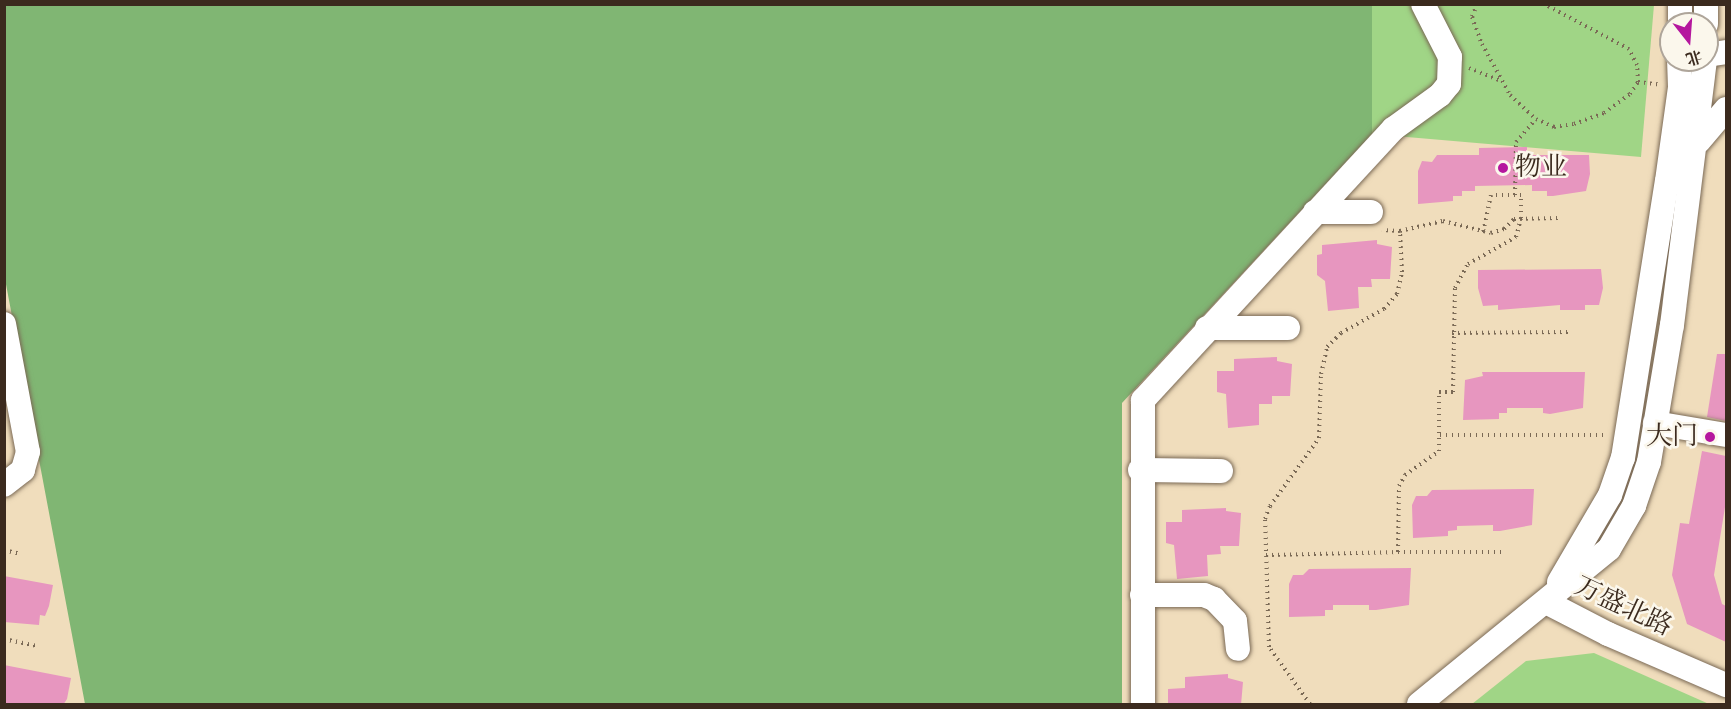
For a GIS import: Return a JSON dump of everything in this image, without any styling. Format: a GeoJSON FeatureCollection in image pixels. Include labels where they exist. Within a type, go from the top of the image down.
{"type":"FeatureCollection","features":[{"type":"Feature","properties":{"kind":"street"},"geometry":{"type":"LineString","coordinates":[[1143,705],[1140,471],[1143,400],[1393,129],[1440,95],[1449,84],[1450,57],[1423,4]]}},
{"type":"Feature","properties":{"kind":"street"},"geometry":{"type":"LineString","coordinates":[[1716,4],[1726,16]]}},
{"type":"Feature","properties":{"kind":"street"},"geometry":{"type":"LineString","coordinates":[[1546,602],[1610,495],[1627,435],[1681,72]]}},
{"type":"Feature","properties":{"kind":"street"},"geometry":{"type":"LineString","coordinates":[[1680,87],[1712,73]]}},
{"type":"Feature","properties":{"kind":"street"},"geometry":{"type":"LineString","coordinates":[[1546,602],[1609,549],[1634,506],[1649,462],[1697,143],[1712,73]]}},
{"type":"Feature","properties":{"kind":"street"},"geometry":{"type":"LineString","coordinates":[[1697,143],[1726,109]]}},
{"type":"Feature","properties":{"kind":"street"},"geometry":{"type":"LineString","coordinates":[[1315,212],[1371,212]]}},
{"type":"Feature","properties":{"kind":"street"},"geometry":{"type":"LineString","coordinates":[[4,324],[28,452],[23,470],[4,485]]}},
{"type":"Feature","properties":{"kind":"street"},"geometry":{"type":"LineString","coordinates":[[1208,328],[1288,328]]}},
{"type":"Feature","properties":{"kind":"street"},"geometry":{"type":"LineString","coordinates":[[1655,423],[1726,435]]}},
{"type":"Feature","properties":{"kind":"street"},"geometry":{"type":"LineString","coordinates":[[1140,471],[1221,471]]}},
{"type":"Feature","properties":{"kind":"street"},"geometry":{"type":"LineString","coordinates":[[1142,595],[1193,594],[1214,599],[1235,621],[1238,650]]}},
{"type":"Feature","properties":{"kind":"street","name":"万盛北路"},"geometry":{"type":"LineString","coordinates":[[1419,705],[1546,602],[1608,634],[1726,684]]}},
{"type":"Feature","properties":{"kind":"path"},"geometry":{"type":"LineString","coordinates":[[1477,4],[1472,17],[1502,81],[1510,94],[1536,119],[1554,127],[1574,124],[1604,113],[1630,94],[1638,82],[1637,65],[1629,49],[1544,4]]}},
{"type":"Feature","properties":{"kind":"path"},"geometry":{"type":"LineString","coordinates":[[1450,57],[1485,76],[1502,81]]}},
{"type":"Feature","properties":{"kind":"path"},"geometry":{"type":"LineString","coordinates":[[1515,195],[1516,142],[1536,119]]}},
{"type":"Feature","properties":{"kind":"path"},"geometry":{"type":"LineString","coordinates":[[1398,552],[1399,486],[1405,475],[1436,455],[1440,435],[1439,393],[1453,392],[1453,296],[1462,271],[1477,257],[1510,242],[1520,229],[1521,195],[1491,195],[1483,233]]}},
{"type":"Feature","properties":{"kind":"path"},"geometry":{"type":"LineString","coordinates":[[1371,212],[1371,230],[1400,231],[1443,221],[1483,233],[1497,232],[1511,220],[1558,218]]}},
{"type":"Feature","properties":{"kind":"path"},"geometry":{"type":"LineString","coordinates":[[1310,705],[1269,647],[1267,513],[1319,438],[1321,374],[1327,347],[1341,333],[1384,309],[1397,294],[1402,265],[1400,231]]}},
{"type":"Feature","properties":{"kind":"path"},"geometry":{"type":"LineString","coordinates":[[1452,333],[1572,332]]}},
{"type":"Feature","properties":{"kind":"path"},"geometry":{"type":"LineString","coordinates":[[1440,435],[1627,435]]}},
{"type":"Feature","properties":{"kind":"path"},"geometry":{"type":"LineString","coordinates":[[4,550],[21,554]]}},
{"type":"Feature","properties":{"kind":"path"},"geometry":{"type":"LineString","coordinates":[[1266,555],[1504,552]]}},
{"type":"Feature","properties":{"kind":"path"},"geometry":{"type":"LineString","coordinates":[[4,639],[38,646]]}},
{"type":"Feature","properties":{"kind":"green space"},"geometry":{"type":"Polygon","coordinates":[[[4,5],[1372,5],[1372,134],[1122,403],[1122,704],[85,704],[5,279],[4,5]]]}},
{"type":"Feature","properties":{"kind":"green space"},"geometry":{"type":"Polygon","coordinates":[[[1372,5],[1654,5],[1641,157],[1372,134],[1372,5]]]}},
{"type":"Feature","properties":{"kind":"green space"},"geometry":{"type":"Polygon","coordinates":[[[1594,653],[1709,704],[1472,704],[1526,661],[1594,653]]]}},
{"type":"Feature","properties":{"kind":"building"},"geometry":{"type":"Polygon","coordinates":[[[1527,147],[1527,155],[1589,155],[1590,174],[1586,191],[1547,196],[1547,191],[1532,191],[1532,185],[1475,186],[1475,191],[1462,191],[1462,196],[1453,196],[1453,201],[1418,204],[1418,171],[1422,161],[1432,162],[1437,155],[1479,155],[1479,148],[1527,147]]]}},
{"type":"Feature","properties":{"kind":"building"},"geometry":{"type":"Polygon","coordinates":[[[1377,240],[1377,244],[1392,247],[1390,279],[1371,279],[1372,287],[1358,287],[1359,308],[1328,311],[1325,281],[1317,275],[1317,255],[1322,254],[1322,245],[1377,240]]]}},
{"type":"Feature","properties":{"kind":"building"},"geometry":{"type":"Polygon","coordinates":[[[1601,269],[1603,288],[1599,305],[1585,305],[1585,310],[1560,310],[1560,305],[1498,310],[1498,305],[1483,306],[1478,288],[1478,270],[1601,269]]]}},
{"type":"Feature","properties":{"kind":"building"},"geometry":{"type":"Polygon","coordinates":[[[1717,354],[1726,354],[1726,421],[1707,417],[1717,354]]]}},
{"type":"Feature","properties":{"kind":"building"},"geometry":{"type":"Polygon","coordinates":[[[1277,357],[1277,361],[1292,364],[1290,396],[1272,396],[1272,404],[1259,404],[1259,425],[1228,428],[1226,394],[1217,392],[1217,371],[1234,371],[1234,359],[1277,357]]]}},
{"type":"Feature","properties":{"kind":"building"},"geometry":{"type":"Polygon","coordinates":[[[1482,372],[1585,372],[1583,408],[1550,414],[1543,413],[1543,408],[1507,408],[1507,413],[1499,413],[1499,419],[1463,420],[1465,380],[1483,376],[1482,372]]]}},
{"type":"Feature","properties":{"kind":"building"},"geometry":{"type":"Polygon","coordinates":[[[1702,451],[1726,456],[1726,501],[1714,575],[1722,604],[1726,606],[1726,642],[1687,624],[1672,575],[1680,523],[1689,524],[1702,451]]]}},
{"type":"Feature","properties":{"kind":"building"},"geometry":{"type":"Polygon","coordinates":[[[1534,489],[1532,525],[1500,531],[1493,531],[1493,525],[1457,526],[1457,530],[1448,531],[1448,536],[1413,538],[1412,505],[1416,496],[1427,496],[1432,490],[1534,489]]]}},
{"type":"Feature","properties":{"kind":"building"},"geometry":{"type":"Polygon","coordinates":[[[1226,508],[1226,511],[1241,513],[1239,546],[1220,546],[1221,554],[1207,555],[1208,576],[1177,579],[1174,545],[1166,543],[1166,522],[1182,522],[1182,510],[1226,508]]]}},
{"type":"Feature","properties":{"kind":"building"},"geometry":{"type":"Polygon","coordinates":[[[1411,568],[1409,605],[1369,610],[1369,605],[1333,605],[1333,610],[1325,610],[1325,616],[1289,617],[1289,584],[1293,575],[1303,575],[1309,569],[1411,568]]]}},
{"type":"Feature","properties":{"kind":"building"},"geometry":{"type":"Polygon","coordinates":[[[4,576],[53,585],[49,606],[45,616],[40,615],[39,625],[4,622],[4,576]]]}},
{"type":"Feature","properties":{"kind":"building"},"geometry":{"type":"Polygon","coordinates":[[[4,665],[71,678],[67,699],[63,705],[4,705],[4,665]]]}},
{"type":"Feature","properties":{"kind":"building"},"geometry":{"type":"Polygon","coordinates":[[[1228,674],[1228,678],[1243,682],[1241,705],[1168,705],[1168,689],[1185,688],[1185,677],[1228,674]]]}},
{"type":"Feature","properties":{"kind":"place","name":"物业"},"geometry":{"type":"Point","coordinates":[1503,168]}},
{"type":"Feature","properties":{"kind":"place","name":"大门"},"geometry":{"type":"Point","coordinates":[1710,437]}}]}
